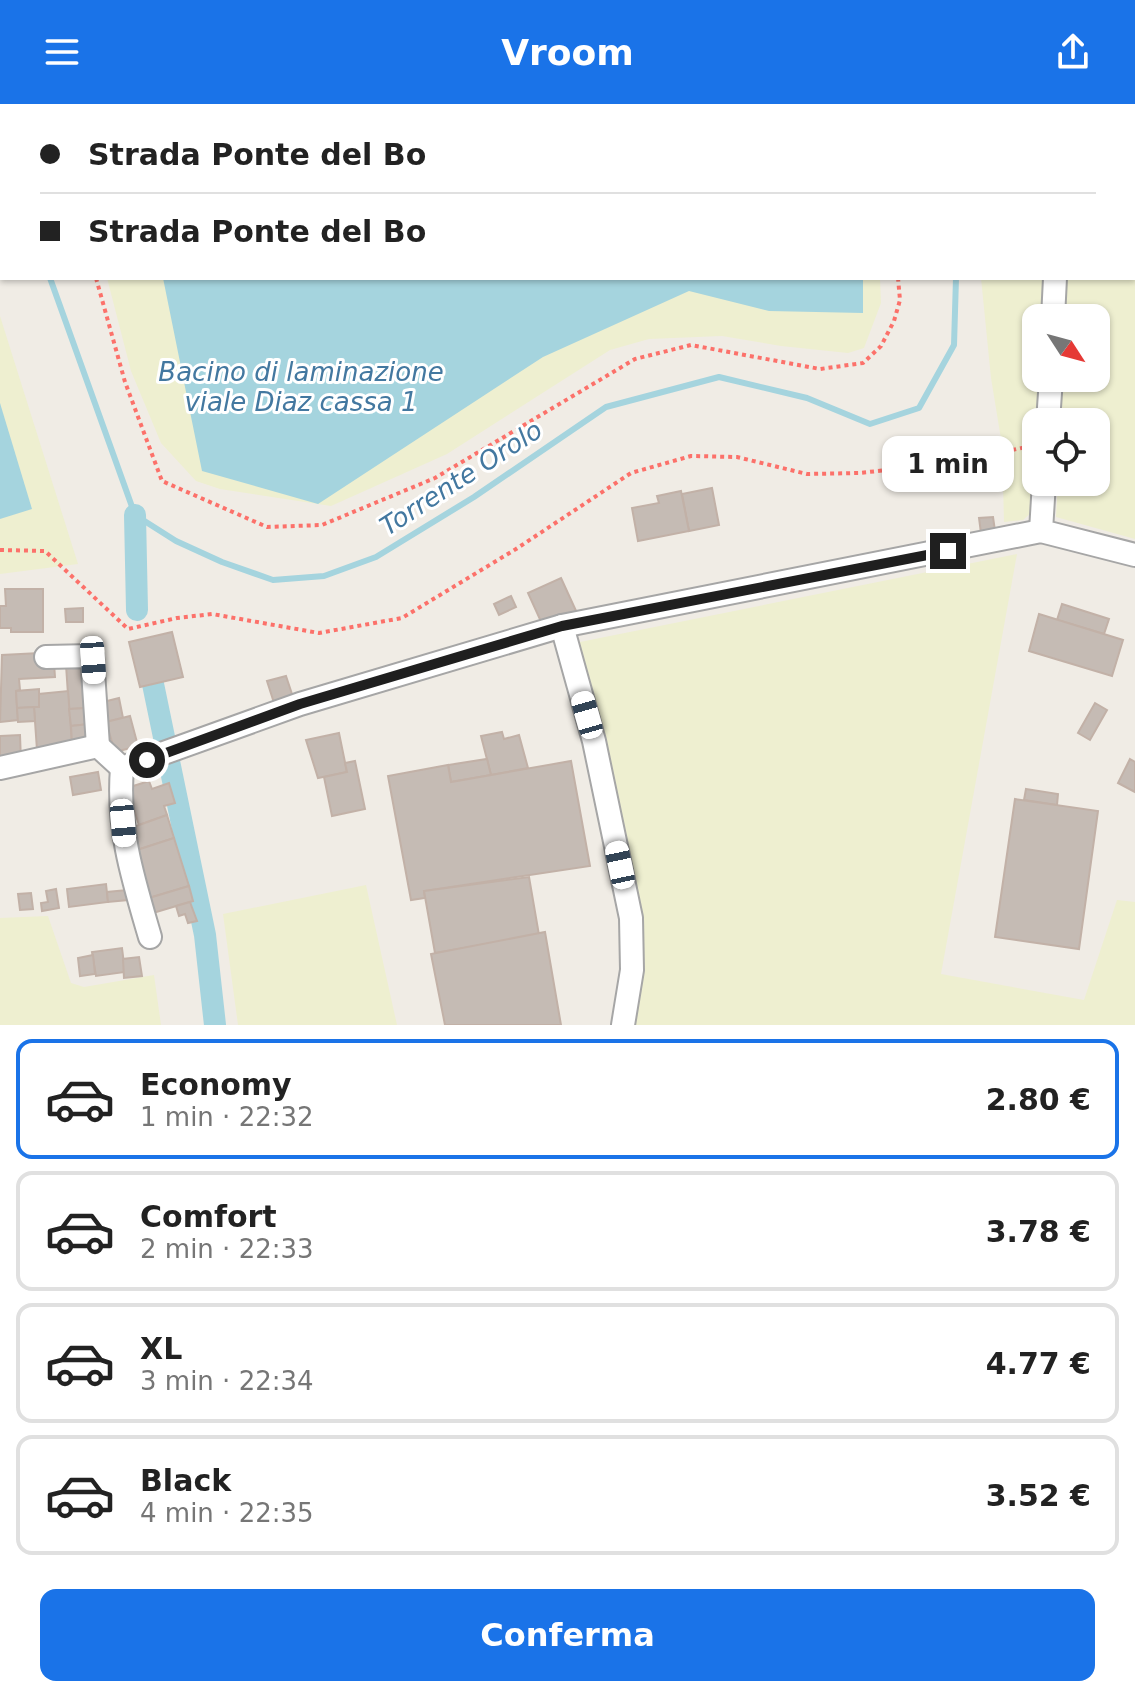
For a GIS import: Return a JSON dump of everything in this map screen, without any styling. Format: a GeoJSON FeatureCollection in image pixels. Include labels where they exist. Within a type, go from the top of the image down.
{"type":"FeatureCollection","features":[{"type":"Feature","properties":{"kind":"street"},"geometry":{"type":"LineString","coordinates":[[1054,304],[1055,280]]}},
{"type":"Feature","properties":{"kind":"street"},"geometry":{"type":"LineString","coordinates":[[1041,531],[1043,496]]}},
{"type":"Feature","properties":{"kind":"street"},"geometry":{"type":"LineString","coordinates":[[122,768],[300,704],[562,626],[1041,531],[1135,555]]}},
{"type":"Feature","properties":{"kind":"street"},"geometry":{"type":"LineString","coordinates":[[562,626],[594,741],[631,918],[632,970],[623,1025]]}},
{"type":"Feature","properties":{"kind":"street"},"geometry":{"type":"LineString","coordinates":[[46,657],[92,656],[98,746],[122,768]]}},
{"type":"Feature","properties":{"kind":"street"},"geometry":{"type":"LineString","coordinates":[[0,768],[98,746]]}},
{"type":"Feature","properties":{"kind":"street"},"geometry":{"type":"LineString","coordinates":[[122,768],[120,795],[125,850],[150,937]]}},
{"type":"Feature","properties":{"kind":"path"},"geometry":{"type":"LineString","coordinates":[[97,280],[125,382],[162,481],[267,527],[322,525],[435,478],[635,359],[691,345],[820,369],[863,363],[881,346],[894,321],[900,300],[898,280]]}},
{"type":"Feature","properties":{"kind":"path"},"geometry":{"type":"LineString","coordinates":[[0,550],[45,551],[128,629],[212,614],[319,633],[402,618],[516,549],[631,473],[691,456],[737,457],[807,474],[859,473],[945,464],[1022,448]]}},
{"type":"Feature","properties":{"kind":"green space","name":"Bacino di laminazione viale Diaz cassa 1"},"geometry":{"type":"Polygon","coordinates":[[[108,280],[880,280],[881,303],[864,348],[848,353],[722,336],[649,339],[610,350],[447,454],[331,506],[220,489],[196,481],[161,443],[131,371],[108,280]]]}},
{"type":"Feature","properties":{"kind":"green space"},"geometry":{"type":"Polygon","coordinates":[[[981,280],[1043,280],[1042,304],[1022,304],[1022,392],[1038,392],[1038,408],[1022,408],[1022,496],[1034,496],[1033,511],[1023,520],[1004,522],[1002,445],[991,378],[981,280]]]}},
{"type":"Feature","properties":{"kind":"green space"},"geometry":{"type":"Polygon","coordinates":[[[1067,280],[1135,280],[1135,539],[1056,517],[1057,496],[1110,496],[1110,408],[1061,408],[1061,392],[1110,392],[1110,304],[1066,304],[1067,280]]]}},
{"type":"Feature","properties":{"kind":"green space"},"geometry":{"type":"Polygon","coordinates":[[[0,316],[78,564],[0,574],[0,316]]]}},
{"type":"Feature","properties":{"kind":"green space"},"geometry":{"type":"Polygon","coordinates":[[[1017,554],[941,974],[1084,1000],[1117,900],[1135,902],[1135,1025],[627,1025],[643,936],[575,643],[1017,554]]]}},
{"type":"Feature","properties":{"kind":"green space"},"geometry":{"type":"Polygon","coordinates":[[[366,885],[397,1025],[238,1025],[223,914],[366,885]]]}},
{"type":"Feature","properties":{"kind":"green space"},"geometry":{"type":"Polygon","coordinates":[[[48,916],[71,983],[84,987],[154,975],[161,1025],[0,1025],[0,918],[48,916]]]}},
{"type":"Feature","properties":{"kind":"water","name":"Bacino di laminazione viale Diaz cassa 1"},"geometry":{"type":"Polygon","coordinates":[[[163,280],[863,280],[863,313],[769,311],[689,291],[543,357],[318,504],[202,471],[163,280]]]}},
{"type":"Feature","properties":{"kind":"water"},"geometry":{"type":"Polygon","coordinates":[[[0,403],[32,509],[0,519],[0,403]]]}},
{"type":"Feature","properties":{"kind":"building"},"geometry":{"type":"Polygon","coordinates":[[[712,488],[719,525],[689,531],[682,494],[712,488]]]}},
{"type":"Feature","properties":{"kind":"building"},"geometry":{"type":"Polygon","coordinates":[[[681,491],[689,531],[638,541],[632,508],[659,503],[657,496],[681,491]]]}},
{"type":"Feature","properties":{"kind":"building"},"geometry":{"type":"Polygon","coordinates":[[[993,517],[995,531],[981,533],[979,518],[993,517]]]}},
{"type":"Feature","properties":{"kind":"building"},"geometry":{"type":"Polygon","coordinates":[[[561,578],[577,613],[543,626],[528,593],[561,578]]]}},
{"type":"Feature","properties":{"kind":"building"},"geometry":{"type":"Polygon","coordinates":[[[5,589],[43,589],[43,632],[11,632],[11,628],[0,628],[0,606],[6,606],[5,589]]]}},
{"type":"Feature","properties":{"kind":"building"},"geometry":{"type":"Polygon","coordinates":[[[511,596],[516,607],[499,615],[494,604],[511,596]]]}},
{"type":"Feature","properties":{"kind":"building"},"geometry":{"type":"Polygon","coordinates":[[[1062,604],[1109,619],[1104,634],[1057,620],[1062,604]]]}},
{"type":"Feature","properties":{"kind":"building"},"geometry":{"type":"Polygon","coordinates":[[[83,608],[83,622],[66,622],[65,609],[83,608]]]}},
{"type":"Feature","properties":{"kind":"building"},"geometry":{"type":"Polygon","coordinates":[[[1039,614],[1123,640],[1112,676],[1029,651],[1039,614]]]}},
{"type":"Feature","properties":{"kind":"building"},"geometry":{"type":"Polygon","coordinates":[[[172,632],[183,677],[140,687],[129,642],[172,632]]]}},
{"type":"Feature","properties":{"kind":"building"},"geometry":{"type":"Polygon","coordinates":[[[40,653],[54,663],[55,677],[19,679],[20,690],[16,691],[18,720],[0,722],[2,655],[40,653]]]}},
{"type":"Feature","properties":{"kind":"building"},"geometry":{"type":"Polygon","coordinates":[[[85,664],[88,708],[69,709],[66,665],[85,664]]]}},
{"type":"Feature","properties":{"kind":"building"},"geometry":{"type":"Polygon","coordinates":[[[286,676],[294,700],[275,706],[267,681],[286,676]]]}},
{"type":"Feature","properties":{"kind":"building"},"geometry":{"type":"Polygon","coordinates":[[[39,689],[39,707],[17,708],[16,691],[39,689]]]}},
{"type":"Feature","properties":{"kind":"building"},"geometry":{"type":"Polygon","coordinates":[[[68,691],[72,743],[54,744],[54,749],[37,750],[34,707],[39,707],[39,694],[68,691]]]}},
{"type":"Feature","properties":{"kind":"building"},"geometry":{"type":"Polygon","coordinates":[[[119,698],[123,718],[106,722],[103,702],[119,698]]]}},
{"type":"Feature","properties":{"kind":"building"},"geometry":{"type":"Polygon","coordinates":[[[1095,703],[1107,710],[1090,740],[1078,733],[1095,703]]]}},
{"type":"Feature","properties":{"kind":"building"},"geometry":{"type":"Polygon","coordinates":[[[34,707],[35,721],[18,722],[17,708],[34,707]]]}},
{"type":"Feature","properties":{"kind":"building"},"geometry":{"type":"Polygon","coordinates":[[[88,708],[89,724],[71,726],[69,709],[88,708]]]}},
{"type":"Feature","properties":{"kind":"building"},"geometry":{"type":"Polygon","coordinates":[[[130,716],[138,746],[115,752],[106,722],[130,716]]]}},
{"type":"Feature","properties":{"kind":"building"},"geometry":{"type":"Polygon","coordinates":[[[89,724],[91,742],[72,743],[71,726],[89,724]]]}},
{"type":"Feature","properties":{"kind":"building"},"geometry":{"type":"Polygon","coordinates":[[[502,732],[504,739],[519,735],[528,768],[491,775],[481,736],[502,732]]]}},
{"type":"Feature","properties":{"kind":"building"},"geometry":{"type":"Polygon","coordinates":[[[339,733],[347,772],[318,778],[306,740],[339,733]]]}},
{"type":"Feature","properties":{"kind":"building"},"geometry":{"type":"Polygon","coordinates":[[[20,735],[21,761],[0,762],[0,736],[20,735]]]}},
{"type":"Feature","properties":{"kind":"building"},"geometry":{"type":"Polygon","coordinates":[[[487,759],[491,775],[451,782],[448,765],[487,759]]]}},
{"type":"Feature","properties":{"kind":"building"},"geometry":{"type":"Polygon","coordinates":[[[1130,759],[1135,762],[1135,792],[1118,783],[1130,759]]]}},
{"type":"Feature","properties":{"kind":"building"},"geometry":{"type":"Polygon","coordinates":[[[355,761],[365,809],[332,816],[324,777],[347,772],[345,763],[355,761]]]}},
{"type":"Feature","properties":{"kind":"building"},"geometry":{"type":"Polygon","coordinates":[[[571,761],[590,866],[424,891],[425,898],[411,900],[388,776],[448,765],[451,782],[571,761]]]}},
{"type":"Feature","properties":{"kind":"building"},"geometry":{"type":"Polygon","coordinates":[[[98,772],[101,790],[73,795],[70,777],[98,772]]]}},
{"type":"Feature","properties":{"kind":"building"},"geometry":{"type":"Polygon","coordinates":[[[149,781],[152,789],[169,783],[175,803],[164,806],[167,815],[139,825],[127,788],[149,781]]]}},
{"type":"Feature","properties":{"kind":"building"},"geometry":{"type":"Polygon","coordinates":[[[1026,789],[1058,794],[1057,805],[1024,800],[1026,789]]]}},
{"type":"Feature","properties":{"kind":"building"},"geometry":{"type":"Polygon","coordinates":[[[1015,799],[1098,811],[1079,949],[995,937],[1015,799]]]}},
{"type":"Feature","properties":{"kind":"building"},"geometry":{"type":"Polygon","coordinates":[[[167,815],[174,838],[134,851],[128,829],[167,815]]]}},
{"type":"Feature","properties":{"kind":"building"},"geometry":{"type":"Polygon","coordinates":[[[174,838],[189,886],[149,898],[134,851],[174,838]]]}},
{"type":"Feature","properties":{"kind":"building"},"geometry":{"type":"Polygon","coordinates":[[[529,877],[539,935],[435,953],[424,891],[529,877]]]}},
{"type":"Feature","properties":{"kind":"building"},"geometry":{"type":"Polygon","coordinates":[[[106,884],[108,902],[69,907],[67,889],[106,884]]]}},
{"type":"Feature","properties":{"kind":"building"},"geometry":{"type":"Polygon","coordinates":[[[189,886],[193,901],[153,913],[149,898],[189,886]]]}},
{"type":"Feature","properties":{"kind":"building"},"geometry":{"type":"Polygon","coordinates":[[[56,889],[59,908],[42,911],[41,903],[48,902],[46,891],[56,889]]]}},
{"type":"Feature","properties":{"kind":"building"},"geometry":{"type":"Polygon","coordinates":[[[127,890],[128,900],[108,902],[107,892],[127,890]]]}},
{"type":"Feature","properties":{"kind":"building"},"geometry":{"type":"Polygon","coordinates":[[[31,893],[33,909],[20,910],[18,894],[31,893]]]}},
{"type":"Feature","properties":{"kind":"building"},"geometry":{"type":"Polygon","coordinates":[[[190,902],[197,921],[188,923],[185,914],[179,916],[176,906],[190,902]]]}},
{"type":"Feature","properties":{"kind":"building"},"geometry":{"type":"Polygon","coordinates":[[[545,932],[561,1025],[445,1025],[431,954],[545,932]]]}},
{"type":"Feature","properties":{"kind":"building"},"geometry":{"type":"Polygon","coordinates":[[[122,948],[125,972],[96,976],[92,952],[122,948]]]}},
{"type":"Feature","properties":{"kind":"building"},"geometry":{"type":"Polygon","coordinates":[[[93,955],[95,974],[80,976],[78,958],[93,955]]]}},
{"type":"Feature","properties":{"kind":"building"},"geometry":{"type":"Polygon","coordinates":[[[139,957],[142,976],[124,978],[123,959],[139,957]]]}},
{"type":"Feature","properties":{"kind":"waterway","name":"Torrente Orolo"},"geometry":{"type":"LineString","coordinates":[[51,280],[135,515],[176,541],[273,580],[324,576],[376,557],[474,497],[606,407],[719,377],[807,398],[870,424],[919,408],[954,345],[956,280]]}},
{"type":"Feature","properties":{"kind":"waterway"},"geometry":{"type":"LineString","coordinates":[[135,515],[137,610]]}},
{"type":"Feature","properties":{"kind":"waterway"},"geometry":{"type":"LineString","coordinates":[[153,684],[205,935],[215,1025]]}},
{"type":"Feature","properties":{"kind":"route"},"geometry":{"type":"LineString","coordinates":[[147,760],[300,704],[562,626],[948,551]]}}]}
